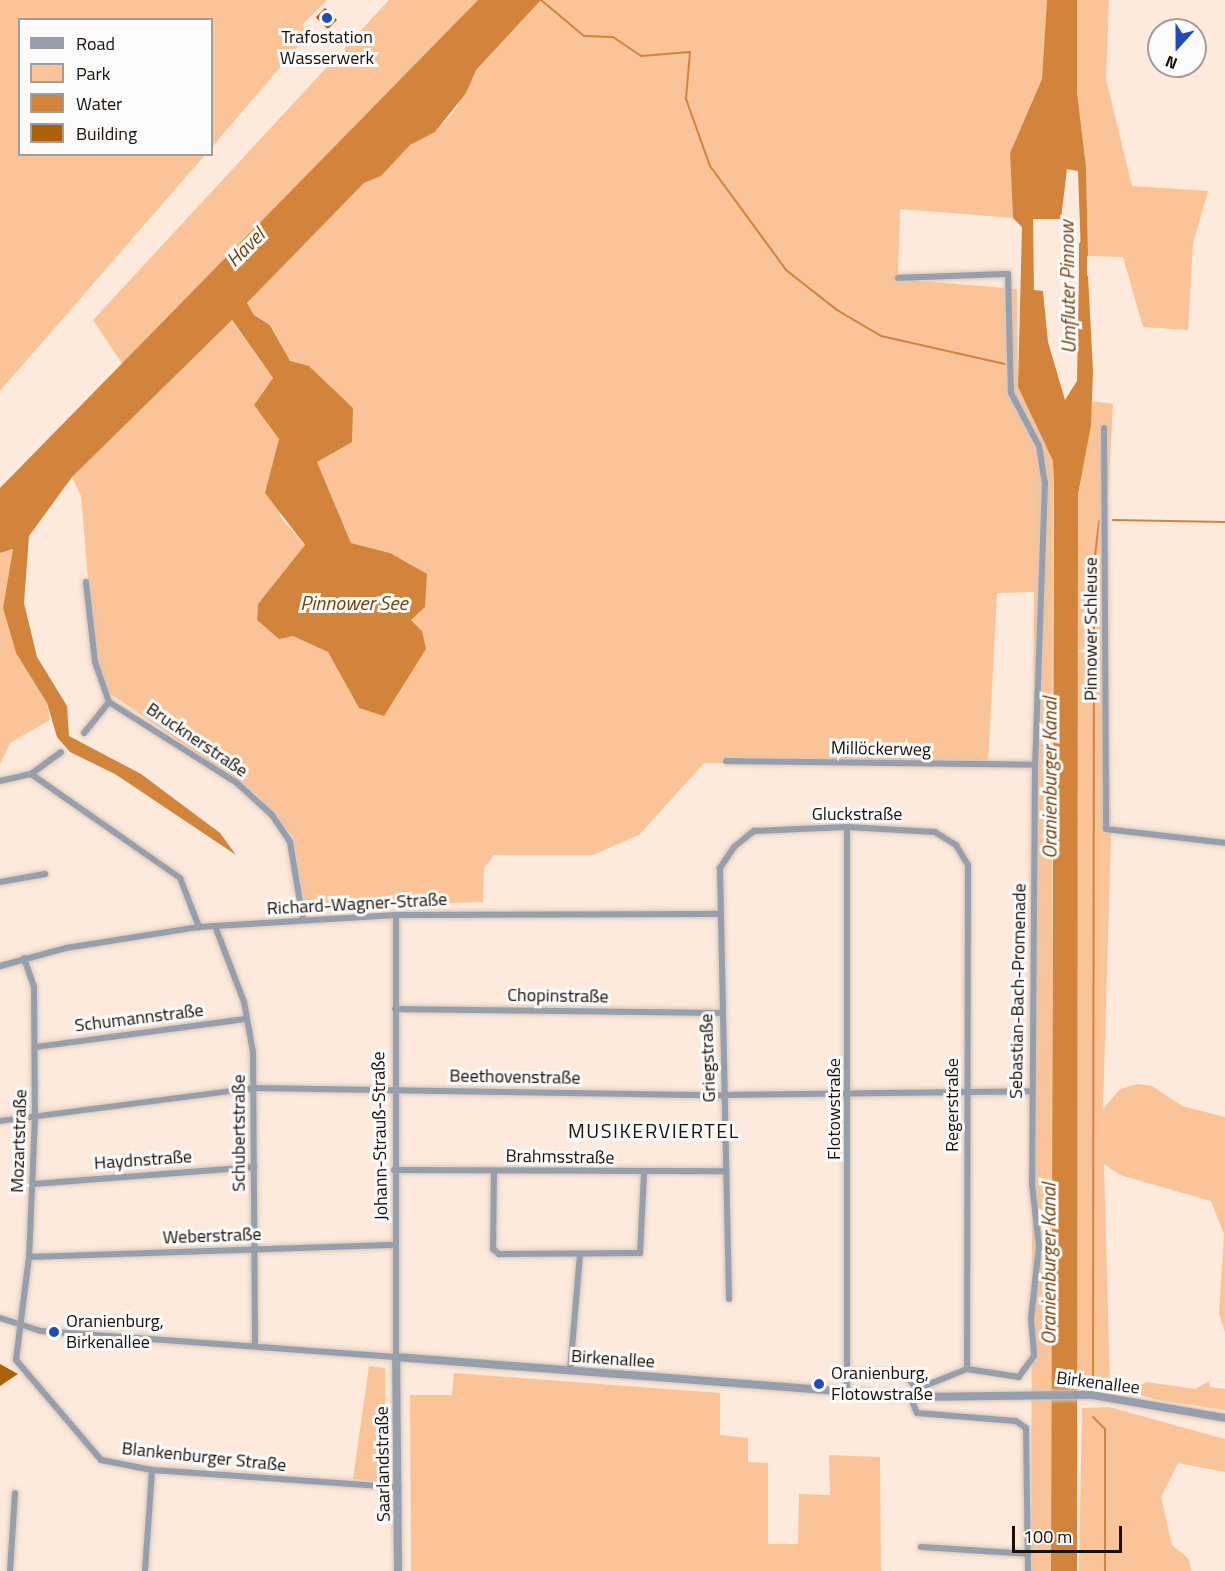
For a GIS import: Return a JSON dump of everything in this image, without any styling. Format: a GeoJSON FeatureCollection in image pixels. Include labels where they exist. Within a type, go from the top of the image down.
{"type":"FeatureCollection","features":[{"type":"Feature","properties":{"kind":"street","name":"Sebastian-Bach-Promenade"},"geometry":{"type":"LineString","coordinates":[[898,278],[1008,274],[1011,393],[1039,446],[1045,482],[1035,765],[1032,1091],[1039,1246],[1031,1319],[1034,1356],[1026,1374],[1019,1377],[967,1369]]}},
{"type":"Feature","properties":{"kind":"street","name":"Pinnower Schleuse"},"geometry":{"type":"LineString","coordinates":[[1104,428],[1106,830],[1225,843]]}},
{"type":"Feature","properties":{"kind":"street"},"geometry":{"type":"LineString","coordinates":[[84,733],[109,702],[96,662],[86,582]]}},
{"type":"Feature","properties":{"kind":"street","name":"Brucknerstraße"},"geometry":{"type":"LineString","coordinates":[[109,702],[223,773],[272,815],[290,842],[303,920]]}},
{"type":"Feature","properties":{"kind":"street"},"geometry":{"type":"LineString","coordinates":[[0,781],[31,774],[61,752]]}},
{"type":"Feature","properties":{"kind":"street","name":"Millöckerweg"},"geometry":{"type":"LineString","coordinates":[[726,761],[1035,765]]}},
{"type":"Feature","properties":{"kind":"street"},"geometry":{"type":"LineString","coordinates":[[31,774],[180,878],[200,927]]}},
{"type":"Feature","properties":{"kind":"street","name":"Gluckstraße"},"geometry":{"type":"LineString","coordinates":[[754,831],[847,827],[935,832],[956,845]]}},
{"type":"Feature","properties":{"kind":"street","name":"Flotowstraße"},"geometry":{"type":"LineString","coordinates":[[847,827],[849,1092],[847,1391]]}},
{"type":"Feature","properties":{"kind":"street","name":"Griegstraße"},"geometry":{"type":"LineString","coordinates":[[729,1299],[721,1013],[720,868],[734,847],[754,831]]}},
{"type":"Feature","properties":{"kind":"street","name":"Regerstraße"},"geometry":{"type":"LineString","coordinates":[[956,845],[968,865],[967,1369]]}},
{"type":"Feature","properties":{"kind":"street"},"geometry":{"type":"LineString","coordinates":[[0,882],[45,874]]}},
{"type":"Feature","properties":{"kind":"street","name":"Richard-Wagner-Straße"},"geometry":{"type":"LineString","coordinates":[[0,966],[24,958],[200,927],[396,915],[720,914]]}},
{"type":"Feature","properties":{"kind":"street","name":"Johann-Strauß-Straße"},"geometry":{"type":"LineString","coordinates":[[396,915],[393,1090],[396,1357]]}},
{"type":"Feature","properties":{"kind":"street","name":"Schubertstraße"},"geometry":{"type":"LineString","coordinates":[[215,926],[246,1019],[254,1088],[255,1346]]}},
{"type":"Feature","properties":{"kind":"street","name":"Mozartstraße"},"geometry":{"type":"LineString","coordinates":[[17,1326],[29,1257],[35,1116],[34,987],[24,958]]}},
{"type":"Feature","properties":{"kind":"street","name":"Chopinstraße"},"geometry":{"type":"LineString","coordinates":[[395,1009],[721,1013]]}},
{"type":"Feature","properties":{"kind":"street","name":"Schumannstraße"},"geometry":{"type":"LineString","coordinates":[[36,1047],[246,1019]]}},
{"type":"Feature","properties":{"kind":"street","name":"Beethovenstraße"},"geometry":{"type":"LineString","coordinates":[[0,1121],[254,1088],[724,1095],[1032,1091]]}},
{"type":"Feature","properties":{"kind":"street","name":"Haydnstraße"},"geometry":{"type":"LineString","coordinates":[[33,1184],[254,1167]]}},
{"type":"Feature","properties":{"kind":"street","name":"Brahmsstraße"},"geometry":{"type":"LineString","coordinates":[[394,1170],[644,1173],[725,1171]]}},
{"type":"Feature","properties":{"kind":"street"},"geometry":{"type":"LineString","coordinates":[[494,1172],[493,1249],[499,1254],[640,1253],[644,1173]]}},
{"type":"Feature","properties":{"kind":"street","name":"Weberstraße"},"geometry":{"type":"LineString","coordinates":[[29,1257],[396,1245]]}},
{"type":"Feature","properties":{"kind":"street"},"geometry":{"type":"LineString","coordinates":[[570,1371],[580,1254]]}},
{"type":"Feature","properties":{"kind":"street","name":"Birkenallee"},"geometry":{"type":"LineString","coordinates":[[0,1318],[17,1326],[847,1391],[915,1394],[1049,1392],[1085,1394],[1225,1418]]}},
{"type":"Feature","properties":{"kind":"street","name":"Blankenburger Straße"},"geometry":{"type":"LineString","coordinates":[[17,1326],[16,1360],[101,1460],[152,1470],[398,1487]]}},
{"type":"Feature","properties":{"kind":"street","name":"Saarlandstraße"},"geometry":{"type":"LineString","coordinates":[[396,1357],[398,1571]]}},
{"type":"Feature","properties":{"kind":"street"},"geometry":{"type":"LineString","coordinates":[[915,1394],[967,1369]]}},
{"type":"Feature","properties":{"kind":"street"},"geometry":{"type":"LineString","coordinates":[[847,1372],[904,1374],[915,1394],[917,1413],[1016,1421],[1026,1428],[1031,1438],[1028,1571]]}},
{"type":"Feature","properties":{"kind":"street"},"geometry":{"type":"LineString","coordinates":[[145,1571],[152,1470]]}},
{"type":"Feature","properties":{"kind":"street"},"geometry":{"type":"LineString","coordinates":[[10,1571],[15,1493]]}},
{"type":"Feature","properties":{"kind":"street"},"geometry":{"type":"LineString","coordinates":[[921,1547],[1028,1554]]}},
{"type":"Feature","properties":{"kind":"green space"},"geometry":{"type":"Polygon","coordinates":[[[0,0],[327,0],[303,24],[307,36],[213,146],[213,18],[18,18],[18,156],[204,156],[0,391],[0,0]]]}},
{"type":"Feature","properties":{"kind":"green space"},"geometry":{"type":"Polygon","coordinates":[[[389,0],[478,0],[123,365],[93,320],[389,0]]]}},
{"type":"Feature","properties":{"kind":"green space"},"geometry":{"type":"Polygon","coordinates":[[[541,0],[1047,0],[1042,79],[1010,153],[1013,218],[900,209],[898,279],[1017,289],[1018,387],[1053,461],[1051,1571],[1031,1571],[1034,592],[997,593],[988,764],[704,763],[639,835],[593,855],[494,855],[484,868],[483,902],[304,908],[293,836],[256,794],[105,690],[93,638],[81,496],[72,477],[231,320],[273,378],[254,405],[280,439],[275,462],[280,516],[305,546],[258,604],[257,619],[328,652],[359,708],[422,631],[411,620],[390,553],[351,543],[317,462],[326,456],[330,386],[309,366],[290,362],[271,325],[254,315],[247,303],[364,183],[381,176],[410,144],[435,132],[453,113],[476,70],[541,0]]]}},
{"type":"Feature","properties":{"kind":"green space"},"geometry":{"type":"Polygon","coordinates":[[[1077,0],[1109,0],[1106,79],[1132,186],[1208,191],[1193,244],[1188,330],[1143,327],[1123,257],[1088,256],[1086,167],[1077,92],[1077,0]]]}},
{"type":"Feature","properties":{"kind":"green space"},"geometry":{"type":"Polygon","coordinates":[[[1092,401],[1113,404],[1106,529],[1111,837],[1103,1109],[1120,1089],[1137,1084],[1152,1086],[1182,1106],[1225,1117],[1225,1333],[1219,1313],[1224,1234],[1211,1201],[1120,1175],[1104,1164],[1110,1388],[1077,1385],[1078,494],[1092,401]]]}},
{"type":"Feature","properties":{"kind":"green space"},"geometry":{"type":"Polygon","coordinates":[[[13,549],[3,608],[16,653],[47,703],[50,720],[10,743],[0,764],[0,553],[13,549]]]}},
{"type":"Feature","properties":{"kind":"green space"},"geometry":{"type":"Polygon","coordinates":[[[369,1366],[385,1368],[386,1477],[382,1482],[353,1479],[369,1366]]]}},
{"type":"Feature","properties":{"kind":"green space"},"geometry":{"type":"Polygon","coordinates":[[[454,1373],[720,1393],[720,1435],[748,1438],[748,1462],[768,1463],[768,1544],[798,1544],[799,1494],[830,1495],[829,1455],[880,1457],[881,1571],[411,1571],[410,1395],[452,1395],[454,1373]]]}},
{"type":"Feature","properties":{"kind":"green space"},"geometry":{"type":"Polygon","coordinates":[[[1209,1381],[1210,1387],[1225,1389],[1225,1410],[1158,1400],[1140,1395],[1136,1387],[1147,1382],[1195,1389],[1209,1381]]]}},
{"type":"Feature","properties":{"kind":"green space"},"geometry":{"type":"Polygon","coordinates":[[[1109,1407],[1225,1439],[1225,1472],[1178,1463],[1161,1497],[1172,1545],[1189,1559],[1191,1571],[1079,1571],[1082,1408],[1109,1407]]]}},
{"type":"Feature","properties":{"kind":"water"},"geometry":{"type":"Polygon","coordinates":[[[478,0],[541,0],[476,70],[466,93],[435,132],[410,145],[381,176],[364,183],[247,303],[254,315],[270,325],[290,361],[309,366],[353,408],[352,442],[317,462],[351,543],[390,553],[427,574],[425,607],[411,620],[422,631],[426,649],[384,716],[359,708],[328,652],[293,636],[279,639],[257,620],[258,604],[305,545],[265,493],[279,439],[254,405],[273,378],[232,320],[72,477],[29,536],[24,603],[37,657],[67,706],[69,736],[141,774],[220,833],[236,855],[115,774],[70,752],[57,737],[47,703],[16,653],[3,608],[13,549],[0,553],[0,488],[478,0]]]}},
{"type":"Feature","properties":{"kind":"water"},"geometry":{"type":"Polygon","coordinates":[[[1047,0],[1077,0],[1077,92],[1086,167],[1088,256],[1081,255],[1078,171],[1067,169],[1061,219],[1033,219],[1034,290],[1043,291],[1048,342],[1065,400],[1077,381],[1079,276],[1088,276],[1093,371],[1091,425],[1078,494],[1077,1571],[1051,1571],[1053,461],[1018,387],[1022,227],[1013,218],[1010,153],[1042,79],[1047,0]]]}},
{"type":"Feature","properties":{"kind":"building","name":"Trafostation Wasserwerk"},"geometry":{"type":"Polygon","coordinates":[[[325,8],[337,20],[328,29],[316,17],[325,8]]]}},
{"type":"Feature","properties":{"kind":"building"},"geometry":{"type":"Polygon","coordinates":[[[0,1364],[18,1374],[0,1386],[0,1364]]]}},
{"type":"Feature","properties":{"kind":"waterway"},"geometry":{"type":"LineString","coordinates":[[541,0],[584,36],[613,37],[641,56],[690,52],[686,99],[710,166],[786,270],[837,310],[881,336],[1005,364]]}},
{"type":"Feature","properties":{"kind":"waterway","name":"Umfluter Pinnow"},"geometry":{"type":"LineString","coordinates":[[1083,245],[1083,284]]}},
{"type":"Feature","properties":{"kind":"waterway"},"geometry":{"type":"LineString","coordinates":[[1113,520],[1225,522]]}},
{"type":"Feature","properties":{"kind":"waterway"},"geometry":{"type":"LineString","coordinates":[[1093,1388],[1094,565],[1099,521]]}},
{"type":"Feature","properties":{"kind":"waterway"},"geometry":{"type":"LineString","coordinates":[[1093,1417],[1105,1429],[1105,1571]]}},
{"type":"Feature","properties":{"kind":"place","name":"Trafostation Wasserwerk"},"geometry":{"type":"Point","coordinates":[327,18]}},
{"type":"Feature","properties":{"kind":"place","name":"Oranienburg, Birkenallee"},"geometry":{"type":"Point","coordinates":[54,1332]}},
{"type":"Feature","properties":{"kind":"place","name":"Oranienburg, Flotowstraße"},"geometry":{"type":"Point","coordinates":[819,1384]}},
{"type":"Feature","properties":{"kind":"district","name":"MUSIKERVIERTEL"},"geometry":{"type":"Point","coordinates":[654,1130]}},
{"type":"Feature","properties":{"kind":"water label","name":"Havel"},"geometry":{"type":"Point","coordinates":[245,247]}},
{"type":"Feature","properties":{"kind":"water label","name":"Pinnower See"},"geometry":{"type":"Point","coordinates":[354,602]}},
{"type":"Feature","properties":{"kind":"water label","name":"Oranienburger Kanal"},"geometry":{"type":"Point","coordinates":[1049,778]}},
{"type":"Feature","properties":{"kind":"water label","name":"Oranienburger Kanal"},"geometry":{"type":"Point","coordinates":[1048,1264]}}]}
